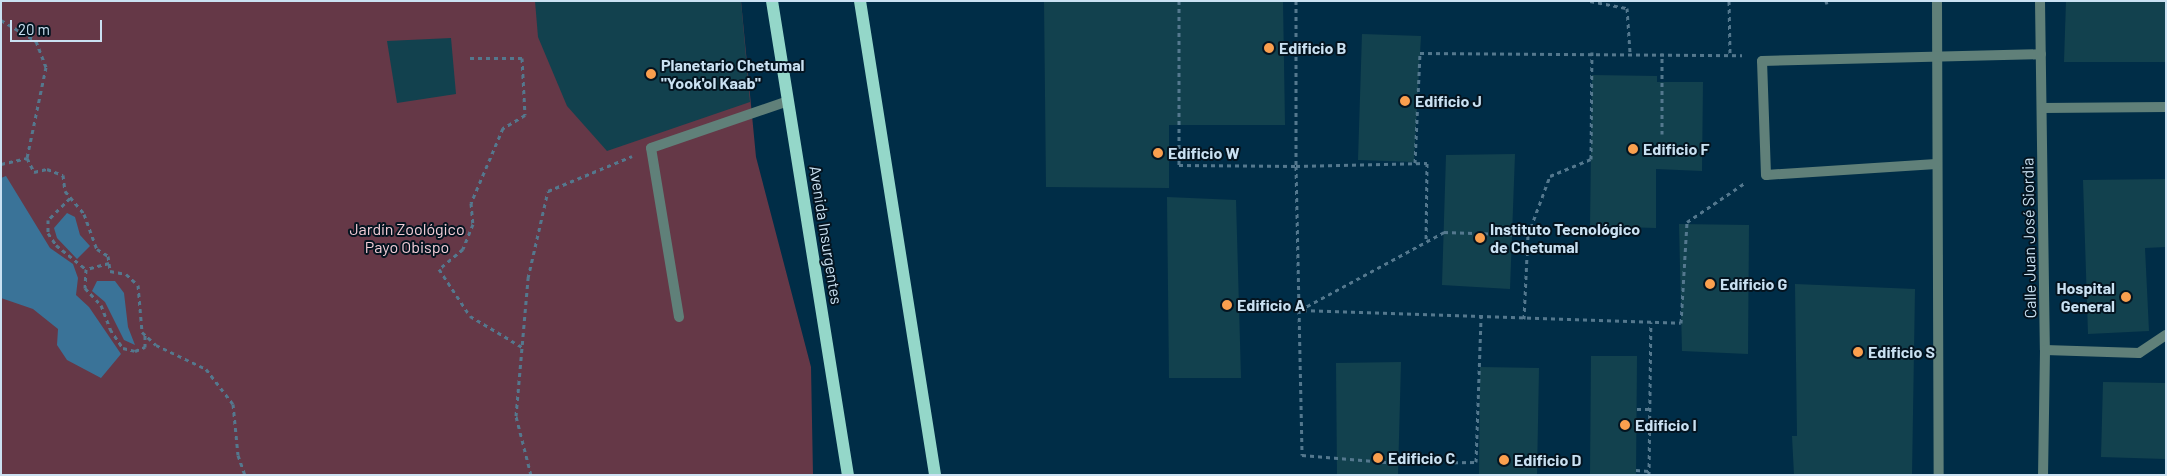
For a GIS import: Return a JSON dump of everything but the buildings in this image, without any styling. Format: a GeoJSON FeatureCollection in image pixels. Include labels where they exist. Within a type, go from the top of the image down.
{"type":"FeatureCollection","features":[{"type":"Feature","properties":{"kind":"main road","name":"Avenida Insurgentes"},"geometry":{"type":"LineString","coordinates":[[772,1],[848,475]]}},
{"type":"Feature","properties":{"kind":"main road"},"geometry":{"type":"LineString","coordinates":[[860,1],[935,475]]}},
{"type":"Feature","properties":{"kind":"street"},"geometry":{"type":"LineString","coordinates":[[1937,1],[1936,164],[1939,475]]}},
{"type":"Feature","properties":{"kind":"street","name":"Calle Juan José Siordia"},"geometry":{"type":"LineString","coordinates":[[2040,1],[2045,350],[2043,475]]}},
{"type":"Feature","properties":{"kind":"street"},"geometry":{"type":"LineString","coordinates":[[1936,164],[1766,175],[1762,62],[2041,54]]}},
{"type":"Feature","properties":{"kind":"street"},"geometry":{"type":"LineString","coordinates":[[679,317],[651,148],[788,101]]}},
{"type":"Feature","properties":{"kind":"street"},"geometry":{"type":"LineString","coordinates":[[2042,108],[2166,107]]}},
{"type":"Feature","properties":{"kind":"street"},"geometry":{"type":"LineString","coordinates":[[2045,350],[2139,354],[2166,335]]}},
{"type":"Feature","properties":{"kind":"path"},"geometry":{"type":"LineString","coordinates":[[1179,1],[1179,165],[1296,166],[1427,163],[1426,242]]}},
{"type":"Feature","properties":{"kind":"path"},"geometry":{"type":"LineString","coordinates":[[1296,1],[1296,166],[1302,455],[1398,463],[1476,462],[1481,317]]}},
{"type":"Feature","properties":{"kind":"path"},"geometry":{"type":"LineString","coordinates":[[1590,1],[1627,8],[1630,52]]}},
{"type":"Feature","properties":{"kind":"path"},"geometry":{"type":"LineString","coordinates":[[1730,1],[1730,54]]}},
{"type":"Feature","properties":{"kind":"path"},"geometry":{"type":"LineString","coordinates":[[1,20],[36,41],[46,67],[27,158],[34,172],[47,169],[63,175],[65,191],[84,214],[97,249],[108,256],[110,271],[126,274],[138,285],[137,303],[145,335],[145,347],[135,351],[123,348],[110,329],[101,305],[85,288],[86,269]]}},
{"type":"Feature","properties":{"kind":"path"},"geometry":{"type":"LineString","coordinates":[[1524,319],[1528,235],[1550,176],[1591,159],[1592,52]]}},
{"type":"Feature","properties":{"kind":"path"},"geometry":{"type":"LineString","coordinates":[[1415,163],[1420,53],[1630,52],[1747,55]]}},
{"type":"Feature","properties":{"kind":"path"},"geometry":{"type":"LineString","coordinates":[[1662,53],[1662,134]]}},
{"type":"Feature","properties":{"kind":"path"},"geometry":{"type":"LineString","coordinates":[[470,58],[522,58],[525,115],[503,128],[471,203],[473,224],[463,249],[439,270],[460,296],[470,316],[522,347]]}},
{"type":"Feature","properties":{"kind":"path"},"geometry":{"type":"LineString","coordinates":[[531,475],[516,416],[528,278],[548,191],[651,148]]}},
{"type":"Feature","properties":{"kind":"path"},"geometry":{"type":"LineString","coordinates":[[1,164],[27,158]]}},
{"type":"Feature","properties":{"kind":"path"},"geometry":{"type":"LineString","coordinates":[[1239,308],[1681,323],[1687,222],[1749,180]]}},
{"type":"Feature","properties":{"kind":"path"},"geometry":{"type":"LineString","coordinates":[[70,198],[48,220],[48,233],[56,245],[86,269]]}},
{"type":"Feature","properties":{"kind":"path"},"geometry":{"type":"LineString","coordinates":[[1299,310],[1444,232],[1528,235]]}},
{"type":"Feature","properties":{"kind":"path"},"geometry":{"type":"LineString","coordinates":[[86,269],[109,263]]}},
{"type":"Feature","properties":{"kind":"path"},"geometry":{"type":"LineString","coordinates":[[1636,470],[1649,473],[1651,322]]}},
{"type":"Feature","properties":{"kind":"path"},"geometry":{"type":"LineString","coordinates":[[145,335],[156,345],[206,369],[233,404],[238,455],[245,475]]}},
{"type":"Feature","properties":{"kind":"path"},"geometry":{"type":"LineString","coordinates":[[1636,409],[1650,409]]}},
{"type":"Feature","properties":{"kind":"green space","name":"Jardín Zoológico Payo Obispo"},"geometry":{"type":"Polygon","coordinates":[[[1,1],[741,1],[756,157],[811,367],[813,475],[1,475],[1,1]]]}},
{"type":"Feature","properties":{"kind":"water"},"geometry":{"type":"Polygon","coordinates":[[[6,176],[50,248],[73,264],[78,278],[76,295],[89,307],[121,354],[101,378],[67,360],[57,345],[58,329],[33,309],[1,298],[1,178],[6,176]]]}},
{"type":"Feature","properties":{"kind":"water"},"geometry":{"type":"Polygon","coordinates":[[[67,213],[75,217],[80,235],[90,246],[77,259],[57,238],[54,228],[67,213]]]}},
{"type":"Feature","properties":{"kind":"water"},"geometry":{"type":"Polygon","coordinates":[[[97,281],[115,281],[124,293],[128,327],[135,345],[124,340],[105,302],[92,291],[97,281]]]}},
{"type":"Feature","properties":{"kind":"place","name":"Edificio B"},"geometry":{"type":"Point","coordinates":[1269,48]}},
{"type":"Feature","properties":{"kind":"place","name":"Planetario Chetumal \"Yook'ol Kaab\""},"geometry":{"type":"Point","coordinates":[651,74]}},
{"type":"Feature","properties":{"kind":"place","name":"Edificio J"},"geometry":{"type":"Point","coordinates":[1405,101]}},
{"type":"Feature","properties":{"kind":"place","name":"Edificio F"},"geometry":{"type":"Point","coordinates":[1633,149]}},
{"type":"Feature","properties":{"kind":"place","name":"Edificio W"},"geometry":{"type":"Point","coordinates":[1158,153]}},
{"type":"Feature","properties":{"kind":"place","name":"Instituto Tecnológico de Chetumal"},"geometry":{"type":"Point","coordinates":[1480,238]}},
{"type":"Feature","properties":{"kind":"place","name":"Edificio G"},"geometry":{"type":"Point","coordinates":[1710,284]}},
{"type":"Feature","properties":{"kind":"place","name":"Hospital General"},"geometry":{"type":"Point","coordinates":[2126,297]}},
{"type":"Feature","properties":{"kind":"place","name":"Edificio A"},"geometry":{"type":"Point","coordinates":[1227,305]}},
{"type":"Feature","properties":{"kind":"place","name":"Edificio S"},"geometry":{"type":"Point","coordinates":[1858,352]}},
{"type":"Feature","properties":{"kind":"place","name":"Edificio I"},"geometry":{"type":"Point","coordinates":[1625,425]}},
{"type":"Feature","properties":{"kind":"place","name":"Edificio C"},"geometry":{"type":"Point","coordinates":[1378,458]}},
{"type":"Feature","properties":{"kind":"place","name":"Edificio D"},"geometry":{"type":"Point","coordinates":[1504,460]}}]}
